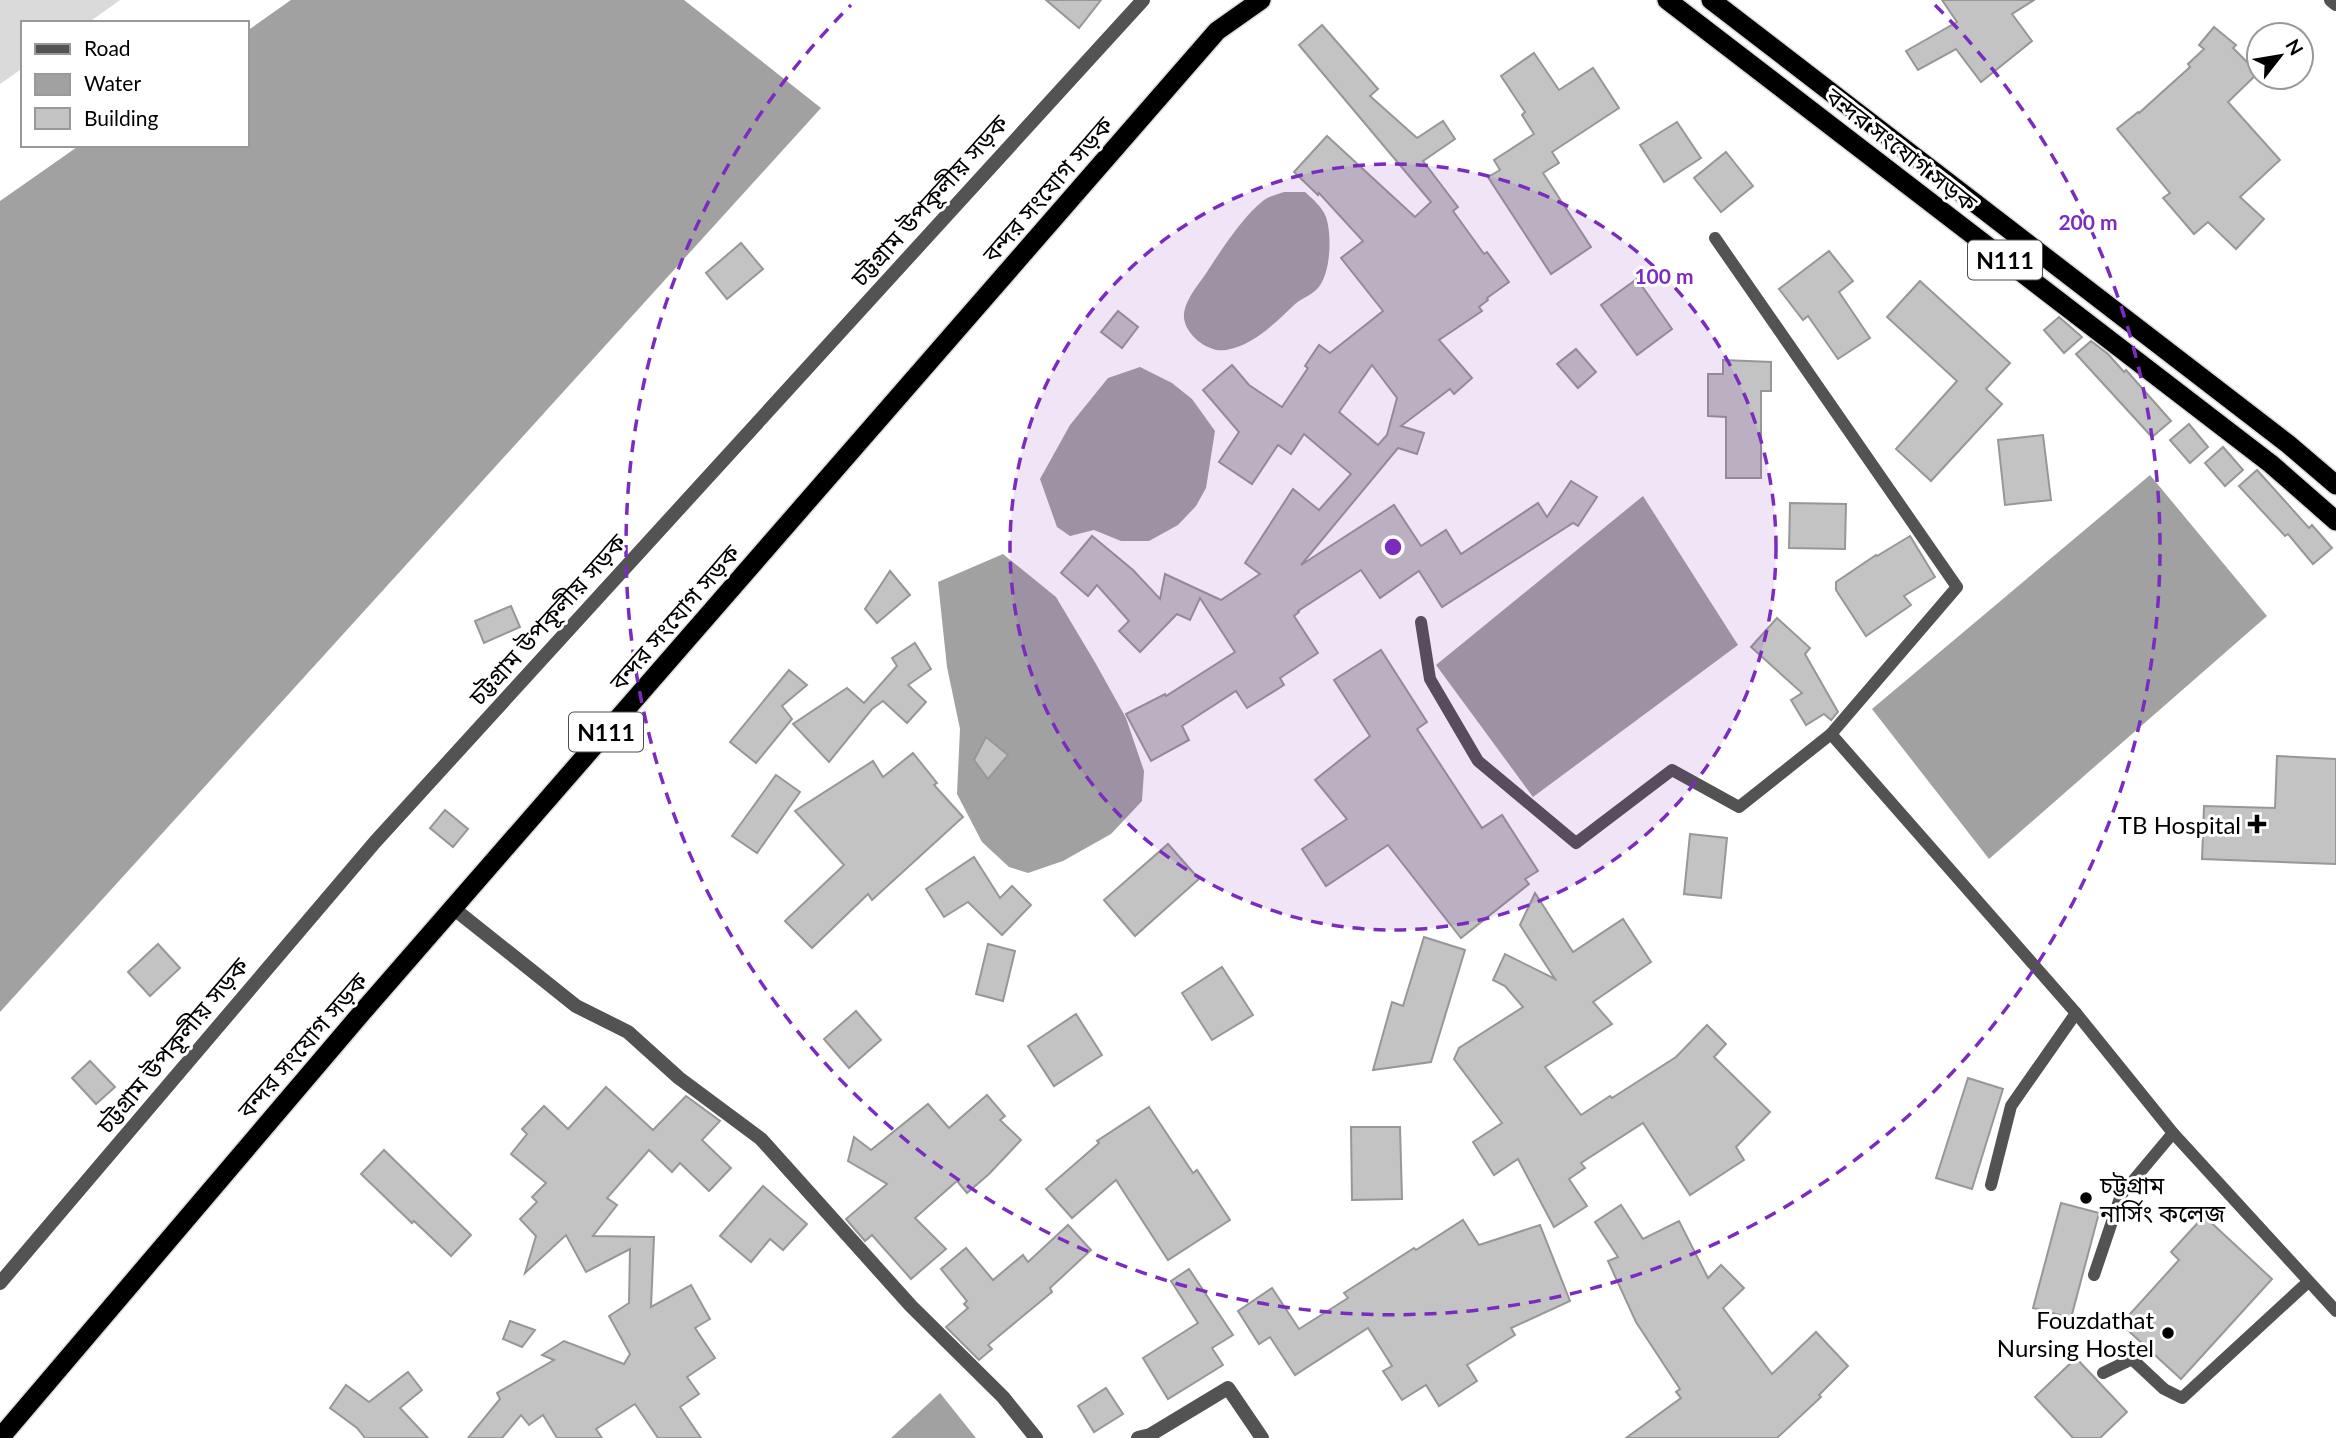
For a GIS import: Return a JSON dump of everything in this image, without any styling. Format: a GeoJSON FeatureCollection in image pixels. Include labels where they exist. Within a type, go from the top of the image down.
{"type":"FeatureCollection","features":[{"type":"Feature","properties":{"kind":"highway","name":"N111"},"geometry":{"type":"LineString","coordinates":[[1217,31],[1240,0]]}},
{"type":"Feature","properties":{"kind":"highway","name":"বন্দর সংযোগ সড়ক"},"geometry":{"type":"LineString","coordinates":[[0,1438],[453,908],[1217,31],[1261,0]]}},
{"type":"Feature","properties":{"kind":"highway","name":"বন্দর সংযোগ সড়ক"},"geometry":{"type":"LineString","coordinates":[[1667,0],[2271,464],[2336,522]]}},
{"type":"Feature","properties":{"kind":"highway","name":"বন্দর সংযোগ সড়ক"},"geometry":{"type":"LineString","coordinates":[[1711,0],[2266,427],[2336,485]]}},
{"type":"Feature","properties":{"kind":"street","name":"চট্টগ্রাম উপকূলীয় সড়ক"},"geometry":{"type":"LineString","coordinates":[[0,1283],[375,842],[1143,0]]}},
{"type":"Feature","properties":{"kind":"street"},"geometry":{"type":"LineString","coordinates":[[2331,0],[2336,4]]}},
{"type":"Feature","properties":{"kind":"street"},"geometry":{"type":"LineString","coordinates":[[453,908],[576,1006],[628,1032],[679,1078],[761,1139],[911,1306],[1003,1396],[1036,1438]]}},
{"type":"Feature","properties":{"kind":"street"},"geometry":{"type":"LineString","coordinates":[[1138,1438],[1150,1435],[1228,1388],[1262,1438]]}},
{"type":"Feature","properties":{"kind":"lane"},"geometry":{"type":"LineString","coordinates":[[1421,622],[1430,679],[1478,761],[1576,843],[1672,770],[1739,807],[1831,734],[1957,587],[1715,238]]}},
{"type":"Feature","properties":{"kind":"lane"},"geometry":{"type":"LineString","coordinates":[[1831,734],[2076,1013],[2173,1133],[2336,1311]]}},
{"type":"Feature","properties":{"kind":"lane"},"geometry":{"type":"LineString","coordinates":[[1991,1185],[2011,1106],[2076,1013]]}},
{"type":"Feature","properties":{"kind":"lane"},"geometry":{"type":"LineString","coordinates":[[2094,1275],[2121,1195],[2173,1133]]}},
{"type":"Feature","properties":{"kind":"lane"},"geometry":{"type":"LineString","coordinates":[[2104,1373],[2132,1359],[2164,1388],[2182,1398],[2308,1282]]}},
{"type":"Feature","properties":{"kind":"shaded area"},"geometry":{"type":"Polygon","coordinates":[[[0,0],[120,0],[91,21],[21,21],[21,69],[0,84],[0,0]]]}},
{"type":"Feature","properties":{"kind":"water"},"geometry":{"type":"Polygon","coordinates":[[[291,0],[684,0],[821,108],[0,1012],[0,201],[77,147],[248,147],[248,30],[291,0]]]}},
{"type":"Feature","properties":{"kind":"water"},"geometry":{"type":"Polygon","coordinates":[[[1284,192],[1305,192],[1326,217],[1329,254],[1322,281],[1315,291],[1295,304],[1254,339],[1226,350],[1206,346],[1194,337],[1186,325],[1184,312],[1188,301],[1240,225],[1264,200],[1284,192]]]}},
{"type":"Feature","properties":{"kind":"water"},"geometry":{"type":"Polygon","coordinates":[[[1140,367],[1172,383],[1192,399],[1215,431],[1206,488],[1196,506],[1178,525],[1149,541],[1121,541],[1094,530],[1070,536],[1057,527],[1040,479],[1070,425],[1108,378],[1140,367]]]}},
{"type":"Feature","properties":{"kind":"water"},"geometry":{"type":"Polygon","coordinates":[[[2150,475],[2267,616],[1989,859],[1872,709],[2150,475]]]}},
{"type":"Feature","properties":{"kind":"water"},"geometry":{"type":"Polygon","coordinates":[[[1643,496],[1738,645],[1533,797],[1436,665],[1643,496]]]}},
{"type":"Feature","properties":{"kind":"water"},"geometry":{"type":"Polygon","coordinates":[[[1003,554],[1056,597],[1126,718],[1144,771],[1142,801],[1111,834],[1063,861],[1028,873],[1009,867],[982,842],[957,794],[960,729],[947,667],[938,582],[1003,554]]]}},
{"type":"Feature","properties":{"kind":"water"},"geometry":{"type":"Polygon","coordinates":[[[940,1393],[976,1438],[891,1438],[940,1393]]]}},
{"type":"Feature","properties":{"kind":"building"},"geometry":{"type":"Polygon","coordinates":[[[1046,0],[1101,0],[1079,28],[1046,0]]]}},
{"type":"Feature","properties":{"kind":"building"},"geometry":{"type":"Polygon","coordinates":[[[1942,0],[2034,0],[2012,14],[2032,41],[1981,82],[1956,49],[1918,70],[1906,51],[1957,22],[1942,0]]]}},
{"type":"Feature","properties":{"kind":"building"},"geometry":{"type":"Polygon","coordinates":[[[1322,25],[1378,89],[1370,96],[1417,138],[1443,121],[1455,139],[1423,161],[1458,207],[1453,211],[1484,254],[1487,252],[1509,282],[1487,298],[1479,307],[1482,311],[1439,340],[1472,378],[1454,394],[1450,389],[1401,426],[1424,433],[1417,454],[1398,448],[1301,565],[1394,505],[1421,546],[1446,530],[1461,554],[1538,503],[1547,517],[1571,481],[1597,497],[1578,526],[1573,523],[1442,607],[1419,571],[1380,598],[1361,570],[1294,616],[1318,653],[1280,678],[1284,685],[1247,708],[1236,691],[1182,726],[1189,740],[1151,761],[1126,714],[1165,694],[1166,696],[1235,652],[1200,598],[1190,620],[1177,614],[1140,652],[1119,631],[1129,621],[1097,585],[1088,596],[1061,573],[1092,536],[1133,570],[1160,599],[1165,574],[1221,600],[1260,574],[1245,563],[1293,489],[1319,510],[1351,474],[1304,434],[1291,454],[1278,445],[1252,484],[1219,462],[1239,432],[1203,390],[1232,365],[1249,385],[1282,407],[1308,368],[1305,366],[1319,345],[1330,353],[1383,311],[1341,258],[1363,241],[1319,193],[1318,195],[1294,172],[1327,136],[1415,217],[1431,202],[1299,45],[1322,25]],[[1372,365],[1339,412],[1378,445],[1387,435],[1397,398],[1372,365]]]}},
{"type":"Feature","properties":{"kind":"building"},"geometry":{"type":"Polygon","coordinates":[[[2214,27],[2236,45],[2233,48],[2245,60],[2245,86],[2228,102],[2280,160],[2240,197],[2264,219],[2236,249],[2208,222],[2194,234],[2163,198],[2170,193],[2117,129],[2190,67],[2188,64],[2204,49],[2199,45],[2214,27]]]}},
{"type":"Feature","properties":{"kind":"building"},"geometry":{"type":"Polygon","coordinates":[[[1534,53],[1559,90],[1593,68],[1619,108],[1552,152],[1559,163],[1543,173],[1591,247],[1551,274],[1488,177],[1500,170],[1494,160],[1534,134],[1522,115],[1525,112],[1501,76],[1534,53]]]}},
{"type":"Feature","properties":{"kind":"building"},"geometry":{"type":"Polygon","coordinates":[[[1677,122],[1701,158],[1664,182],[1640,145],[1677,122]]]}},
{"type":"Feature","properties":{"kind":"building"},"geometry":{"type":"Polygon","coordinates":[[[1726,152],[1753,186],[1721,212],[1694,178],[1726,152]]]}},
{"type":"Feature","properties":{"kind":"building"},"geometry":{"type":"Polygon","coordinates":[[[741,243],[763,269],[727,299],[706,273],[741,243]]]}},
{"type":"Feature","properties":{"kind":"building"},"geometry":{"type":"Polygon","coordinates":[[[1829,251],[1853,281],[1839,292],[1870,338],[1838,359],[1808,316],[1803,320],[1779,289],[1829,251]]]}},
{"type":"Feature","properties":{"kind":"building"},"geometry":{"type":"Polygon","coordinates":[[[1637,279],[1672,329],[1637,355],[1601,305],[1637,279]]]}},
{"type":"Feature","properties":{"kind":"building"},"geometry":{"type":"Polygon","coordinates":[[[1920,281],[2010,363],[1986,389],[2002,404],[1931,481],[1896,449],[1957,381],[1887,317],[1920,281]]]}},
{"type":"Feature","properties":{"kind":"building"},"geometry":{"type":"Polygon","coordinates":[[[1118,311],[1138,327],[1122,348],[1101,332],[1118,311]]]}},
{"type":"Feature","properties":{"kind":"building"},"geometry":{"type":"Polygon","coordinates":[[[2059,317],[2082,337],[2064,353],[2044,330],[2059,317]]]}},
{"type":"Feature","properties":{"kind":"building"},"geometry":{"type":"Polygon","coordinates":[[[2091,341],[2108,354],[2124,372],[2126,370],[2171,421],[2152,437],[2076,354],[2091,341]]]}},
{"type":"Feature","properties":{"kind":"building"},"geometry":{"type":"Polygon","coordinates":[[[1576,349],[1596,372],[1578,388],[1557,364],[1576,349]]]}},
{"type":"Feature","properties":{"kind":"building"},"geometry":{"type":"Polygon","coordinates":[[[1723,360],[1771,362],[1771,391],[1761,391],[1761,478],[1726,478],[1726,417],[1708,416],[1708,374],[1723,374],[1723,360]]]}},
{"type":"Feature","properties":{"kind":"building"},"geometry":{"type":"Polygon","coordinates":[[[2189,424],[2208,447],[2190,463],[2170,440],[2189,424]]]}},
{"type":"Feature","properties":{"kind":"building"},"geometry":{"type":"Polygon","coordinates":[[[2043,435],[2051,500],[2005,505],[1998,440],[2043,435]]]}},
{"type":"Feature","properties":{"kind":"building"},"geometry":{"type":"Polygon","coordinates":[[[2223,447],[2243,470],[2225,486],[2205,463],[2223,447]]]}},
{"type":"Feature","properties":{"kind":"building"},"geometry":{"type":"Polygon","coordinates":[[[2257,470],[2309,528],[2312,525],[2332,548],[2313,564],[2288,534],[2285,536],[2239,486],[2257,470]]]}},
{"type":"Feature","properties":{"kind":"building"},"geometry":{"type":"Polygon","coordinates":[[[1790,503],[1846,504],[1845,549],[1789,548],[1790,503]]]}},
{"type":"Feature","properties":{"kind":"building"},"geometry":{"type":"Polygon","coordinates":[[[1910,536],[1935,577],[1904,596],[1911,605],[1866,636],[1836,590],[1836,582],[1910,536]]]}},
{"type":"Feature","properties":{"kind":"building"},"geometry":{"type":"Polygon","coordinates":[[[890,571],[910,595],[877,623],[865,609],[890,571]]]}},
{"type":"Feature","properties":{"kind":"building"},"geometry":{"type":"Polygon","coordinates":[[[511,606],[520,627],[484,643],[475,621],[511,606]]]}},
{"type":"Feature","properties":{"kind":"building"},"geometry":{"type":"Polygon","coordinates":[[[1777,618],[1810,648],[1805,654],[1838,712],[1831,720],[1824,714],[1806,725],[1791,700],[1802,693],[1751,647],[1777,618]]]}},
{"type":"Feature","properties":{"kind":"building"},"geometry":{"type":"Polygon","coordinates":[[[915,643],[931,669],[908,685],[926,702],[907,723],[883,701],[872,709],[829,762],[793,724],[847,688],[864,703],[897,666],[892,658],[915,643]]]}},
{"type":"Feature","properties":{"kind":"building"},"geometry":{"type":"Polygon","coordinates":[[[1381,650],[1427,722],[1417,729],[1482,828],[1502,815],[1538,871],[1525,879],[1529,884],[1461,938],[1388,845],[1326,886],[1302,849],[1347,819],[1315,780],[1370,736],[1334,680],[1381,650]]]}},
{"type":"Feature","properties":{"kind":"building"},"geometry":{"type":"Polygon","coordinates":[[[789,670],[807,685],[782,706],[792,719],[756,763],[730,742],[789,670]]]}},
{"type":"Feature","properties":{"kind":"building"},"geometry":{"type":"Polygon","coordinates":[[[986,737],[1008,755],[988,779],[974,760],[986,737]]]}},
{"type":"Feature","properties":{"kind":"building"},"geometry":{"type":"Polygon","coordinates":[[[913,753],[937,783],[934,785],[963,817],[872,900],[868,894],[812,948],[785,921],[844,865],[795,811],[873,761],[883,777],[913,753]]]}},
{"type":"Feature","properties":{"kind":"building"},"geometry":{"type":"Polygon","coordinates":[[[2277,756],[2336,759],[2336,864],[2202,859],[2204,806],[2275,808],[2277,756]]]}},
{"type":"Feature","properties":{"kind":"building"},"geometry":{"type":"Polygon","coordinates":[[[776,775],[800,792],[757,853],[732,836],[776,775]]]}},
{"type":"Feature","properties":{"kind":"building"},"geometry":{"type":"Polygon","coordinates":[[[445,810],[468,829],[453,847],[430,828],[445,810]]]}},
{"type":"Feature","properties":{"kind":"building"},"geometry":{"type":"Polygon","coordinates":[[[1690,834],[1727,838],[1721,898],[1684,894],[1690,834]]]}},
{"type":"Feature","properties":{"kind":"building"},"geometry":{"type":"Polygon","coordinates":[[[1168,844],[1199,879],[1135,936],[1104,900],[1168,844]]]}},
{"type":"Feature","properties":{"kind":"building"},"geometry":{"type":"Polygon","coordinates":[[[974,857],[1000,898],[1012,886],[1031,905],[1002,935],[968,902],[944,917],[926,889],[974,857]]]}},
{"type":"Feature","properties":{"kind":"building"},"geometry":{"type":"Polygon","coordinates":[[[1535,893],[1573,952],[1623,919],[1651,962],[1593,1002],[1612,1024],[1545,1067],[1581,1115],[1676,1057],[1707,1025],[1726,1044],[1714,1057],[1770,1112],[1736,1147],[1744,1160],[1690,1195],[1643,1123],[1581,1163],[1585,1168],[1569,1179],[1587,1206],[1554,1227],[1518,1159],[1494,1175],[1473,1142],[1502,1123],[1454,1059],[1459,1048],[1523,1007],[1505,986],[1493,980],[1505,954],[1555,979],[1520,925],[1535,893]]]}},
{"type":"Feature","properties":{"kind":"building"},"geometry":{"type":"Polygon","coordinates":[[[1424,937],[1465,950],[1431,1062],[1373,1070],[1392,1002],[1403,1006],[1424,937]]]}},
{"type":"Feature","properties":{"kind":"building"},"geometry":{"type":"Polygon","coordinates":[[[158,944],[180,968],[150,996],[128,972],[158,944]]]}},
{"type":"Feature","properties":{"kind":"building"},"geometry":{"type":"Polygon","coordinates":[[[988,944],[1015,951],[1003,1001],[976,994],[988,944]]]}},
{"type":"Feature","properties":{"kind":"building"},"geometry":{"type":"Polygon","coordinates":[[[1222,967],[1253,1015],[1212,1040],[1182,993],[1222,967]]]}},
{"type":"Feature","properties":{"kind":"building"},"geometry":{"type":"Polygon","coordinates":[[[856,1011],[881,1040],[849,1068],[824,1039],[856,1011]]]}},
{"type":"Feature","properties":{"kind":"building"},"geometry":{"type":"Polygon","coordinates":[[[1076,1014],[1102,1055],[1054,1086],[1028,1046],[1076,1014]]]}},
{"type":"Feature","properties":{"kind":"building"},"geometry":{"type":"Polygon","coordinates":[[[90,1061],[115,1087],[96,1104],[72,1078],[90,1061]]]}},
{"type":"Feature","properties":{"kind":"building"},"geometry":{"type":"Polygon","coordinates":[[[1968,1078],[2003,1089],[1972,1189],[1936,1178],[1968,1078]]]}},
{"type":"Feature","properties":{"kind":"building"},"geometry":{"type":"Polygon","coordinates":[[[606,1087],[653,1130],[686,1096],[720,1121],[702,1140],[731,1168],[709,1191],[680,1163],[672,1172],[649,1150],[607,1198],[617,1205],[593,1236],[654,1237],[651,1307],[691,1285],[710,1319],[695,1328],[715,1358],[687,1377],[699,1394],[680,1407],[701,1438],[658,1438],[635,1404],[596,1429],[602,1438],[557,1438],[543,1415],[529,1425],[521,1415],[502,1438],[468,1438],[500,1399],[497,1393],[554,1360],[542,1355],[564,1341],[624,1364],[630,1354],[609,1316],[629,1303],[630,1249],[586,1272],[566,1235],[525,1273],[536,1236],[520,1219],[537,1202],[532,1197],[546,1183],[511,1154],[527,1134],[522,1129],[544,1106],[568,1129],[606,1087]]]}},
{"type":"Feature","properties":{"kind":"building"},"geometry":{"type":"Polygon","coordinates":[[[987,1095],[1005,1116],[1000,1120],[1021,1140],[967,1193],[957,1181],[915,1218],[946,1249],[911,1279],[872,1235],[865,1241],[846,1219],[887,1184],[848,1161],[854,1137],[871,1150],[928,1104],[949,1128],[987,1095]]]}},
{"type":"Feature","properties":{"kind":"building"},"geometry":{"type":"Polygon","coordinates":[[[1149,1107],[1193,1173],[1197,1170],[1230,1220],[1168,1260],[1116,1180],[1072,1218],[1046,1189],[1099,1143],[1097,1141],[1149,1107]]]}},
{"type":"Feature","properties":{"kind":"building"},"geometry":{"type":"Polygon","coordinates":[[[1351,1127],[1400,1127],[1402,1199],[1352,1200],[1351,1127]]]}},
{"type":"Feature","properties":{"kind":"building"},"geometry":{"type":"Polygon","coordinates":[[[384,1150],[471,1235],[451,1256],[361,1174],[384,1150]]]}},
{"type":"Feature","properties":{"kind":"building"},"geometry":{"type":"Polygon","coordinates":[[[763,1186],[807,1224],[783,1250],[770,1239],[751,1262],[720,1236],[763,1186]]]}},
{"type":"Feature","properties":{"kind":"building"},"geometry":{"type":"Polygon","coordinates":[[[2061,1203],[2099,1213],[2071,1318],[2033,1308],[2061,1203]]]}},
{"type":"Feature","properties":{"kind":"building"},"geometry":{"type":"Polygon","coordinates":[[[1621,1205],[1643,1239],[1679,1221],[1708,1278],[1721,1265],[1744,1288],[1723,1308],[1772,1374],[1816,1332],[1848,1366],[1819,1395],[1821,1397],[1777,1438],[1626,1438],[1681,1398],[1676,1392],[1680,1389],[1636,1322],[1608,1261],[1618,1257],[1595,1222],[1621,1205]]]}},
{"type":"Feature","properties":{"kind":"building"},"geometry":{"type":"Polygon","coordinates":[[[2204,1216],[2272,1279],[2181,1379],[2121,1324],[2179,1260],[2171,1252],[2204,1216]]]}},
{"type":"Feature","properties":{"kind":"building"},"geometry":{"type":"Polygon","coordinates":[[[1463,1220],[1479,1245],[1540,1225],[1570,1301],[1511,1328],[1515,1335],[1467,1365],[1477,1381],[1439,1406],[1426,1385],[1402,1400],[1383,1371],[1392,1366],[1368,1328],[1295,1375],[1270,1337],[1259,1344],[1238,1311],[1272,1288],[1299,1329],[1348,1298],[1344,1293],[1463,1220]]]}},
{"type":"Feature","properties":{"kind":"building"},"geometry":{"type":"Polygon","coordinates":[[[1068,1225],[1091,1250],[1050,1288],[1052,1292],[988,1345],[992,1349],[979,1360],[946,1327],[968,1308],[964,1304],[967,1301],[941,1269],[966,1248],[993,1280],[1023,1255],[1028,1262],[1068,1225]]]}},
{"type":"Feature","properties":{"kind":"building"},"geometry":{"type":"Polygon","coordinates":[[[1189,1269],[1233,1335],[1212,1348],[1223,1365],[1168,1399],[1143,1358],[1198,1323],[1171,1281],[1189,1269]]]}},
{"type":"Feature","properties":{"kind":"building"},"geometry":{"type":"Polygon","coordinates":[[[510,1321],[535,1330],[522,1347],[503,1339],[510,1321]]]}},
{"type":"Feature","properties":{"kind":"building"},"geometry":{"type":"Polygon","coordinates":[[[2076,1358],[2127,1412],[2100,1438],[2073,1438],[2035,1397],[2076,1358]]]}},
{"type":"Feature","properties":{"kind":"building"},"geometry":{"type":"Polygon","coordinates":[[[408,1372],[422,1390],[400,1408],[428,1438],[365,1438],[357,1428],[330,1408],[346,1385],[369,1402],[408,1372]]]}},
{"type":"Feature","properties":{"kind":"building"},"geometry":{"type":"Polygon","coordinates":[[[1106,1388],[1123,1414],[1094,1432],[1078,1406],[1106,1388]]]}},
{"type":"Feature","properties":{"kind":"place","name":"TB Hospital"},"geometry":{"type":"Point","coordinates":[2257,824]}},
{"type":"Feature","properties":{"kind":"place","name":"চট্টগ্রাম নার্সিং কলেজ"},"geometry":{"type":"Point","coordinates":[2086,1198]}},
{"type":"Feature","properties":{"kind":"place","name":"Fouzdathat Nursing Hostel"},"geometry":{"type":"Point","coordinates":[2168,1333]}}]}
